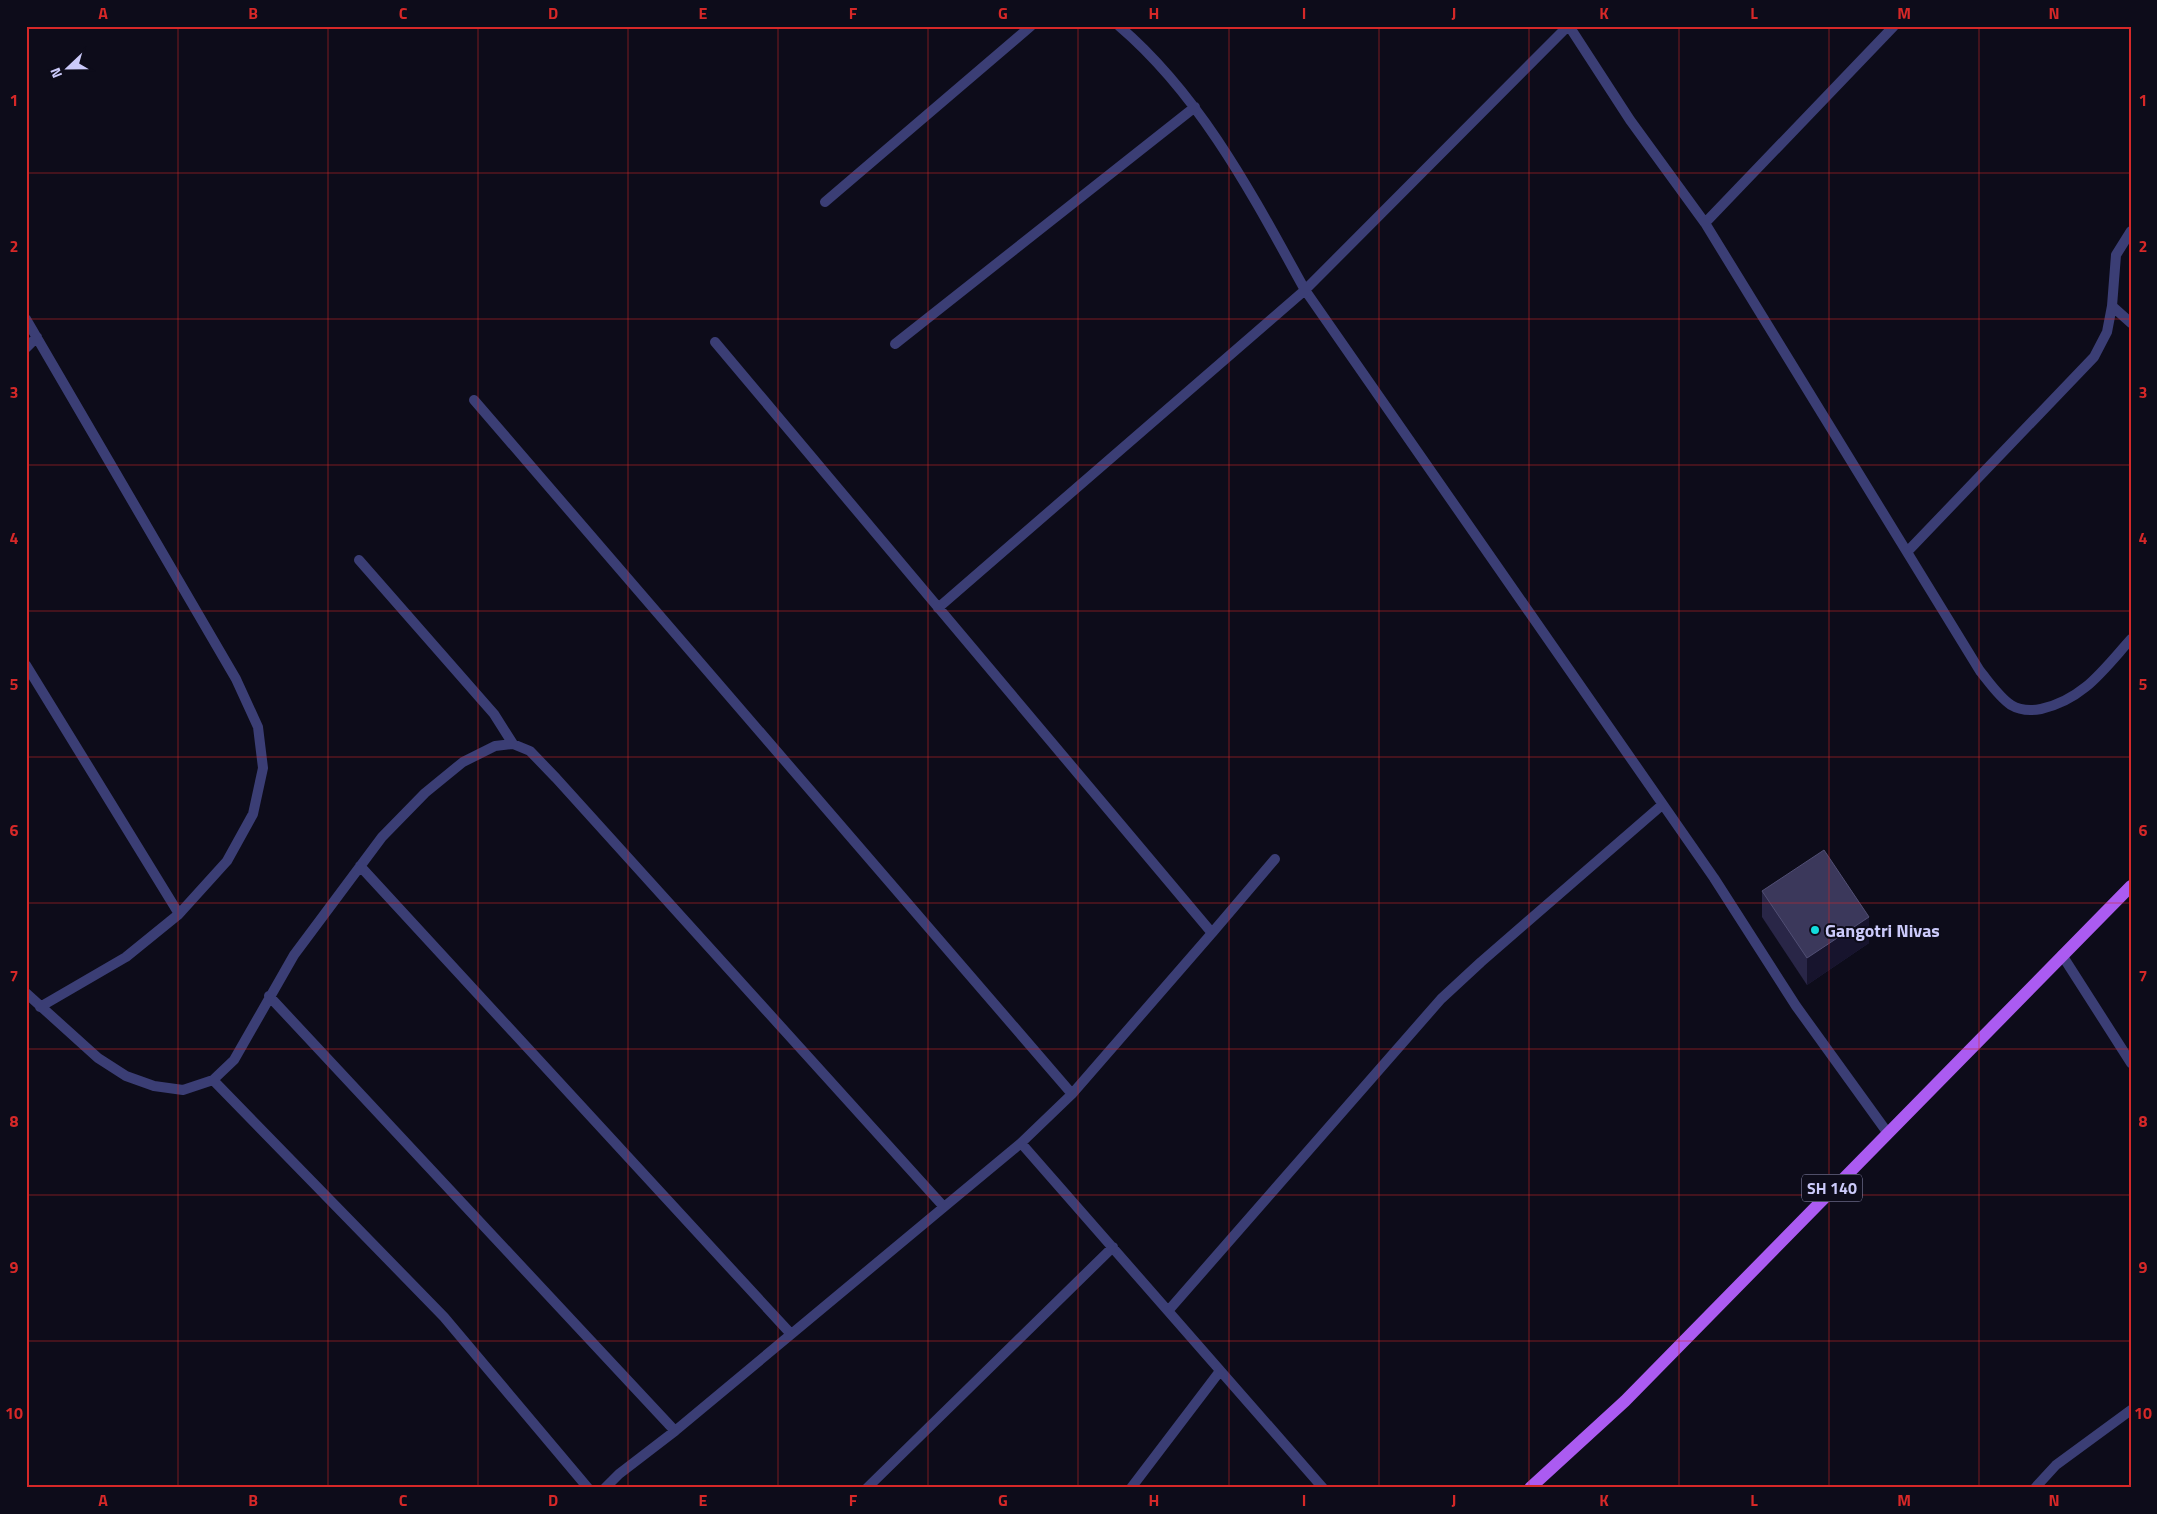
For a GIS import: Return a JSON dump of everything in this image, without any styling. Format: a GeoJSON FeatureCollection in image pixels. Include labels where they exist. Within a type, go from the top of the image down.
{"type":"FeatureCollection","features":[{"type":"Feature","properties":{"kind":"main road","name":"SH 140"},"geometry":{"type":"LineString","coordinates":[[1530,1488],[1625,1401],[1887,1132],[2131,886]]}},
{"type":"Feature","properties":{"kind":"street"},"geometry":{"type":"LineString","coordinates":[[825,202],[1030,26]]}},
{"type":"Feature","properties":{"kind":"street"},"geometry":{"type":"LineString","coordinates":[[1119,26],[1163,68],[1195,107],[1247,186],[1305,290],[1714,878],[1796,1006],[1887,1132]]}},
{"type":"Feature","properties":{"kind":"street"},"geometry":{"type":"LineString","coordinates":[[938,608],[1305,290],[1568,26],[1630,120],[1705,223],[1980,671],[2001,696],[2012,706],[2028,711],[2051,706],[2072,698],[2086,687],[2131,639]]}},
{"type":"Feature","properties":{"kind":"street"},"geometry":{"type":"LineString","coordinates":[[1705,223],[1894,26]]}},
{"type":"Feature","properties":{"kind":"street"},"geometry":{"type":"LineString","coordinates":[[895,344],[1195,107]]}},
{"type":"Feature","properties":{"kind":"street"},"geometry":{"type":"LineString","coordinates":[[1907,552],[2094,357],[2107,332],[2112,306],[2116,256],[2131,231]]}},
{"type":"Feature","properties":{"kind":"street"},"geometry":{"type":"LineString","coordinates":[[2112,306],[2131,323]]}},
{"type":"Feature","properties":{"kind":"street"},"geometry":{"type":"LineString","coordinates":[[26,319],[236,679],[258,727],[263,768],[252,814],[227,861],[179,914],[126,957],[40,1007]]}},
{"type":"Feature","properties":{"kind":"street"},"geometry":{"type":"LineString","coordinates":[[26,348],[37,337]]}},
{"type":"Feature","properties":{"kind":"street"},"geometry":{"type":"LineString","coordinates":[[715,342],[1212,933]]}},
{"type":"Feature","properties":{"kind":"street"},"geometry":{"type":"LineString","coordinates":[[474,400],[1072,1094]]}},
{"type":"Feature","properties":{"kind":"street"},"geometry":{"type":"LineString","coordinates":[[359,560],[494,714],[513,744]]}},
{"type":"Feature","properties":{"kind":"street"},"geometry":{"type":"LineString","coordinates":[[26,665],[179,914]]}},
{"type":"Feature","properties":{"kind":"street"},"geometry":{"type":"LineString","coordinates":[[26,993],[98,1058],[126,1076],[154,1086],[183,1090],[213,1080],[234,1060],[269,996],[294,956],[382,837],[425,793],[463,762],[495,746],[513,744],[530,751],[556,778],[944,1207]]}},
{"type":"Feature","properties":{"kind":"street"},"geometry":{"type":"LineString","coordinates":[[1168,1311],[1441,999],[1662,805]]}},
{"type":"Feature","properties":{"kind":"street"},"geometry":{"type":"LineString","coordinates":[[605,1488],[619,1474],[674,1431],[1021,1142],[1072,1094],[1275,859]]}},
{"type":"Feature","properties":{"kind":"street"},"geometry":{"type":"LineString","coordinates":[[360,866],[791,1334]]}},
{"type":"Feature","properties":{"kind":"street"},"geometry":{"type":"LineString","coordinates":[[2062,955],[2131,1063]]}},
{"type":"Feature","properties":{"kind":"street"},"geometry":{"type":"LineString","coordinates":[[269,996],[674,1431]]}},
{"type":"Feature","properties":{"kind":"street"},"geometry":{"type":"LineString","coordinates":[[213,1080],[444,1317],[588,1488]]}},
{"type":"Feature","properties":{"kind":"street"},"geometry":{"type":"LineString","coordinates":[[1021,1142],[1324,1488]]}},
{"type":"Feature","properties":{"kind":"street"},"geometry":{"type":"LineString","coordinates":[[867,1488],[1112,1247]]}},
{"type":"Feature","properties":{"kind":"street"},"geometry":{"type":"LineString","coordinates":[[1131,1488],[1220,1371]]}},
{"type":"Feature","properties":{"kind":"street"},"geometry":{"type":"LineString","coordinates":[[2036,1488],[2056,1465],[2131,1410]]}},
{"type":"Feature","properties":{"kind":"building"},"geometry":{"type":"Polygon","coordinates":[[[1824,850],[1869,917],[1807,958],[1762,891],[1824,850]]]}},
{"type":"Feature","properties":{"kind":"place","name":"Gangotri Nivas"},"geometry":{"type":"Point","coordinates":[1815,930]}}]}
